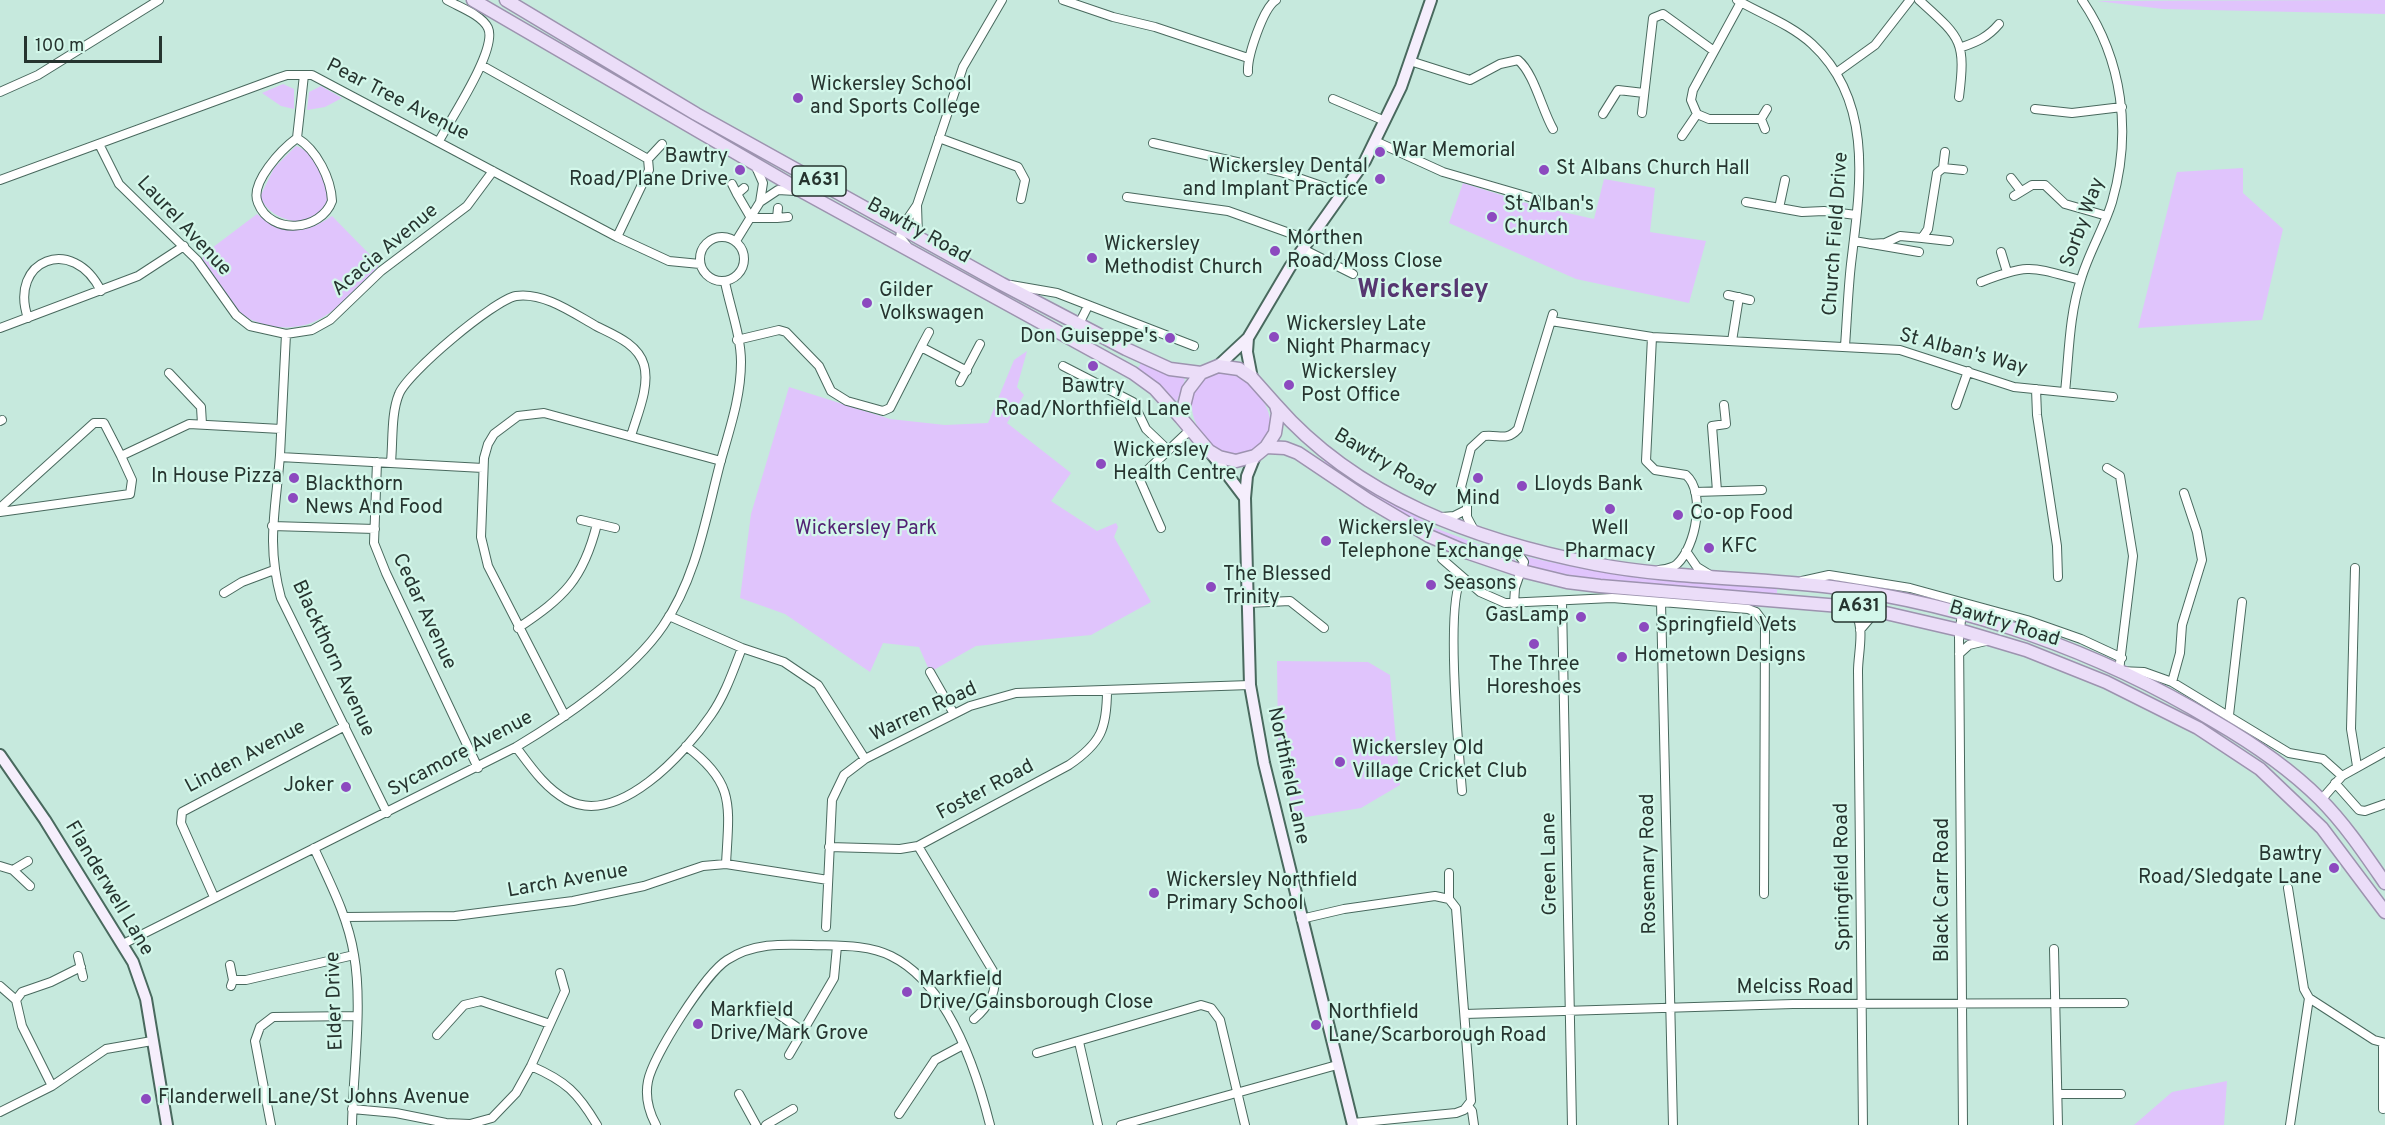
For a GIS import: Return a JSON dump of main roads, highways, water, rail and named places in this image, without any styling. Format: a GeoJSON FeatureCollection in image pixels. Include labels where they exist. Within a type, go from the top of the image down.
{"type":"FeatureCollection","features":[{"type":"Feature","properties":{"kind":"main road","name":"Bawtry Road"},"geometry":{"type":"LineString","coordinates":[[472,0],[805,193],[1137,375],[1155,389],[1182,418]]}},
{"type":"Feature","properties":{"kind":"main road","name":"Bawtry Road"},"geometry":{"type":"LineString","coordinates":[[506,0],[696,114],[1002,284],[1163,367],[1201,373]]}},
{"type":"Feature","properties":{"kind":"main road","name":"A631"},"geometry":{"type":"LineString","coordinates":[[1201,373],[1218,366],[1239,369],[1252,378],[1276,405]]}},
{"type":"Feature","properties":{"kind":"main road"},"geometry":{"type":"LineString","coordinates":[[1182,418],[1188,390],[1201,373]]}},
{"type":"Feature","properties":{"kind":"main road","name":"Bawtry Road"},"geometry":{"type":"LineString","coordinates":[[1276,405],[1312,442],[1353,472],[1435,517],[1480,536],[1596,564],[1795,583],[1875,594],[1991,622],[2120,665],[2272,758],[2321,800],[2385,883]]}},
{"type":"Feature","properties":{"kind":"main road"},"geometry":{"type":"LineString","coordinates":[[1266,447],[1277,428],[1276,405]]}},
{"type":"Feature","properties":{"kind":"main road","name":"A631"},"geometry":{"type":"LineString","coordinates":[[1182,418],[1209,451],[1219,457],[1236,461],[1255,456],[1266,447]]}},
{"type":"Feature","properties":{"kind":"main road","name":"Bawtry Road"},"geometry":{"type":"LineString","coordinates":[[1266,447],[1285,448],[1298,453],[1412,527],[1469,554],[1522,571],[1567,582],[1600,586],[1848,606],[1885,612],[1959,630],[2055,660],[2144,700],[2198,728],[2260,769],[2322,828],[2385,912]]}},
{"type":"Feature","properties":{"kind":"main road"},"geometry":{"type":"LineString","coordinates":[[1991,622],[1991,640]]}},
{"type":"Feature","properties":{"kind":"place","name":"Wickersley School and Sports College"},"geometry":{"type":"Point","coordinates":[798,98]}},
{"type":"Feature","properties":{"kind":"place","name":"War Memorial"},"geometry":{"type":"Point","coordinates":[1380,152]}},
{"type":"Feature","properties":{"kind":"place","name":"Bawtry Road/Plane Drive"},"geometry":{"type":"Point","coordinates":[740,170]}},
{"type":"Feature","properties":{"kind":"place","name":"St Albans Church Hall"},"geometry":{"type":"Point","coordinates":[1544,170]}},
{"type":"Feature","properties":{"kind":"place","name":"Wickersley Dental and Implant Practice"},"geometry":{"type":"Point","coordinates":[1380,179]}},
{"type":"Feature","properties":{"kind":"place","name":"St Alban's Church"},"geometry":{"type":"Point","coordinates":[1492,217]}},
{"type":"Feature","properties":{"kind":"place","name":"Morthen Road/Moss Close"},"geometry":{"type":"Point","coordinates":[1275,251]}},
{"type":"Feature","properties":{"kind":"place","name":"Wickersley Methodist Church"},"geometry":{"type":"Point","coordinates":[1092,258]}},
{"type":"Feature","properties":{"kind":"place","name":"Gilder Volkswagen"},"geometry":{"type":"Point","coordinates":[867,303]}},
{"type":"Feature","properties":{"kind":"place","name":"Wickersley Late Night Pharmacy"},"geometry":{"type":"Point","coordinates":[1274,337]}},
{"type":"Feature","properties":{"kind":"place","name":"Don Guiseppe's"},"geometry":{"type":"Point","coordinates":[1170,338]}},
{"type":"Feature","properties":{"kind":"place","name":"Bawtry Road/Northfield Lane"},"geometry":{"type":"Point","coordinates":[1093,366]}},
{"type":"Feature","properties":{"kind":"place","name":"Wickersley Post Office"},"geometry":{"type":"Point","coordinates":[1289,385]}},
{"type":"Feature","properties":{"kind":"place","name":"Wickersley Health Centre"},"geometry":{"type":"Point","coordinates":[1101,464]}},
{"type":"Feature","properties":{"kind":"place","name":"In House Pizza"},"geometry":{"type":"Point","coordinates":[294,478]}},
{"type":"Feature","properties":{"kind":"place","name":"Mind"},"geometry":{"type":"Point","coordinates":[1478,478]}},
{"type":"Feature","properties":{"kind":"place","name":"Lloyds Bank"},"geometry":{"type":"Point","coordinates":[1522,486]}},
{"type":"Feature","properties":{"kind":"place","name":"Blackthorn News And Food"},"geometry":{"type":"Point","coordinates":[293,498]}},
{"type":"Feature","properties":{"kind":"place","name":"Well Pharmacy"},"geometry":{"type":"Point","coordinates":[1610,509]}},
{"type":"Feature","properties":{"kind":"place","name":"Co-op Food"},"geometry":{"type":"Point","coordinates":[1678,515]}},
{"type":"Feature","properties":{"kind":"place","name":"Wickersley Telephone Exchange"},"geometry":{"type":"Point","coordinates":[1326,541]}},
{"type":"Feature","properties":{"kind":"place","name":"KFC"},"geometry":{"type":"Point","coordinates":[1709,548]}},
{"type":"Feature","properties":{"kind":"place","name":"Seasons"},"geometry":{"type":"Point","coordinates":[1431,585]}},
{"type":"Feature","properties":{"kind":"place","name":"The Blessed Trinity"},"geometry":{"type":"Point","coordinates":[1211,587]}},
{"type":"Feature","properties":{"kind":"place","name":"GasLamp"},"geometry":{"type":"Point","coordinates":[1581,617]}},
{"type":"Feature","properties":{"kind":"place","name":"Springfield Vets"},"geometry":{"type":"Point","coordinates":[1644,627]}},
{"type":"Feature","properties":{"kind":"place","name":"The Three Horeshoes"},"geometry":{"type":"Point","coordinates":[1534,644]}},
{"type":"Feature","properties":{"kind":"place","name":"Hometown Designs"},"geometry":{"type":"Point","coordinates":[1622,657]}},
{"type":"Feature","properties":{"kind":"place","name":"Wickersley Old Village Cricket Club"},"geometry":{"type":"Point","coordinates":[1340,762]}},
{"type":"Feature","properties":{"kind":"place","name":"Joker"},"geometry":{"type":"Point","coordinates":[346,787]}},
{"type":"Feature","properties":{"kind":"place","name":"Bawtry Road/Sledgate Lane"},"geometry":{"type":"Point","coordinates":[2334,868]}},
{"type":"Feature","properties":{"kind":"place","name":"Wickersley Northfield Primary School"},"geometry":{"type":"Point","coordinates":[1154,893]}},
{"type":"Feature","properties":{"kind":"place","name":"Markfield Drive/Gainsborough Close"},"geometry":{"type":"Point","coordinates":[907,992]}},
{"type":"Feature","properties":{"kind":"place","name":"Markfield Drive/Mark Grove"},"geometry":{"type":"Point","coordinates":[698,1024]}},
{"type":"Feature","properties":{"kind":"place","name":"Northfield Lane/Scarborough Road"},"geometry":{"type":"Point","coordinates":[1316,1025]}},
{"type":"Feature","properties":{"kind":"place","name":"Flanderwell Lane/St Johns Avenue"},"geometry":{"type":"Point","coordinates":[146,1099]}},
{"type":"Feature","properties":{"kind":"district","name":"Wickersley"},"geometry":{"type":"Point","coordinates":[1423,292]}},
{"type":"Feature","properties":{"kind":"park label","name":"Wickersley Park"},"geometry":{"type":"Point","coordinates":[866,530]}}]}
